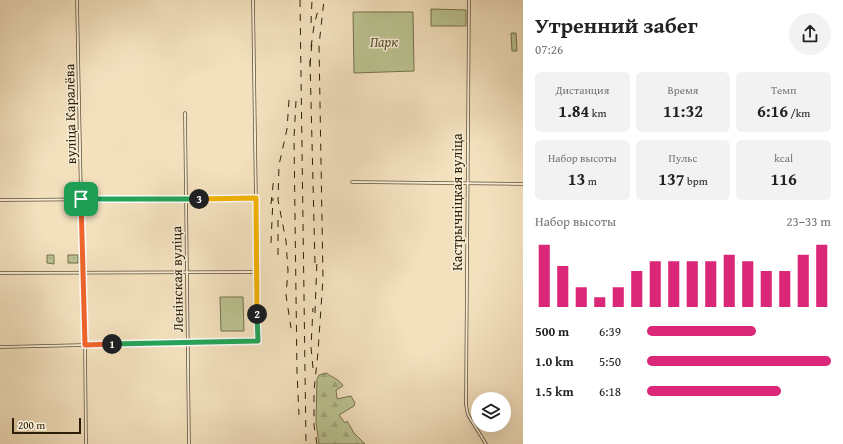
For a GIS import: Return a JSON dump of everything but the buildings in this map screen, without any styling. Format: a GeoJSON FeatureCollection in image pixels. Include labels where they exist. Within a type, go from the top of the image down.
{"type":"FeatureCollection","features":[{"type":"Feature","properties":{"kind":"street","name":"вуліца Каралёва"},"geometry":{"type":"LineString","coordinates":[[77,0],[86,444]]}},
{"type":"Feature","properties":{"kind":"street"},"geometry":{"type":"LineString","coordinates":[[0,347],[258,341],[253,0]]}},
{"type":"Feature","properties":{"kind":"street","name":"Кастрычніцкая вуліца"},"geometry":{"type":"LineString","coordinates":[[469,0],[466,405],[468,416],[486,444]]}},
{"type":"Feature","properties":{"kind":"street","name":"Ленінская вуліца"},"geometry":{"type":"LineString","coordinates":[[186,113],[189,444]]}},
{"type":"Feature","properties":{"kind":"street"},"geometry":{"type":"LineString","coordinates":[[352,182],[523,184]]}},
{"type":"Feature","properties":{"kind":"street"},"geometry":{"type":"LineString","coordinates":[[0,200],[256,198]]}},
{"type":"Feature","properties":{"kind":"street"},"geometry":{"type":"LineString","coordinates":[[0,273],[257,272]]}},
{"type":"Feature","properties":{"kind":"green space"},"geometry":{"type":"Polygon","coordinates":[[[431,9],[466,10],[466,26],[431,26],[431,9]]]}},
{"type":"Feature","properties":{"kind":"green space","name":"Парк"},"geometry":{"type":"Polygon","coordinates":[[[353,12],[413,12],[414,71],[354,73],[353,12]]]}},
{"type":"Feature","properties":{"kind":"green space"},"geometry":{"type":"Polygon","coordinates":[[[511,33],[516,33],[517,51],[512,51],[511,33]]]}},
{"type":"Feature","properties":{"kind":"green space"},"geometry":{"type":"Polygon","coordinates":[[[47,255],[54,255],[54,264],[47,263],[47,255]]]}},
{"type":"Feature","properties":{"kind":"green space"},"geometry":{"type":"Polygon","coordinates":[[[68,255],[78,255],[78,263],[68,263],[68,255]]]}},
{"type":"Feature","properties":{"kind":"green space"},"geometry":{"type":"Polygon","coordinates":[[[220,297],[243,297],[244,331],[221,331],[220,297]]]}},
{"type":"Feature","properties":{"kind":"green space"},"geometry":{"type":"Polygon","coordinates":[[[326,373],[338,380],[343,386],[336,390],[337,399],[351,396],[355,403],[354,406],[339,415],[345,423],[347,421],[354,433],[365,444],[319,444],[316,422],[317,379],[319,375],[326,373]]]}},
{"type":"Feature","properties":{"kind":"railway"},"geometry":{"type":"LineString","coordinates":[[300,0],[306,444]]}},
{"type":"Feature","properties":{"kind":"railway"},"geometry":{"type":"LineString","coordinates":[[311,23],[312,0]]}},
{"type":"Feature","properties":{"kind":"railway"},"geometry":{"type":"LineString","coordinates":[[317,444],[314,425],[314,391],[323,278],[319,45],[324,0]]}},
{"type":"Feature","properties":{"kind":"railway"},"geometry":{"type":"LineString","coordinates":[[311,47],[318,10]]}},
{"type":"Feature","properties":{"kind":"railway"},"geometry":{"type":"LineString","coordinates":[[310,65],[312,42]]}},
{"type":"Feature","properties":{"kind":"railway"},"geometry":{"type":"LineString","coordinates":[[310,60],[315,264]]}},
{"type":"Feature","properties":{"kind":"railway"},"geometry":{"type":"LineString","coordinates":[[289,100],[287,129],[279,165],[278,200],[286,241],[288,271],[286,295],[291,328]]}},
{"type":"Feature","properties":{"kind":"railway"},"geometry":{"type":"LineString","coordinates":[[296,101],[294,138],[297,372],[299,415]]}},
{"type":"Feature","properties":{"kind":"railway"},"geometry":{"type":"LineString","coordinates":[[271,204],[274,176]]}},
{"type":"Feature","properties":{"kind":"railway"},"geometry":{"type":"LineString","coordinates":[[271,243],[273,198]]}},
{"type":"Feature","properties":{"kind":"railway"},"geometry":{"type":"LineString","coordinates":[[278,218],[278,255]]}},
{"type":"Feature","properties":{"kind":"railway"},"geometry":{"type":"LineString","coordinates":[[315,313],[317,259]]}},
{"type":"Feature","properties":{"kind":"railway"},"geometry":{"type":"LineString","coordinates":[[313,308],[311,347],[313,368]]}},
{"type":"Feature","properties":{"kind":"route"},"geometry":{"type":"LineString","coordinates":[[256,198],[258,341],[85,345],[81,199],[256,198]]}}]}
